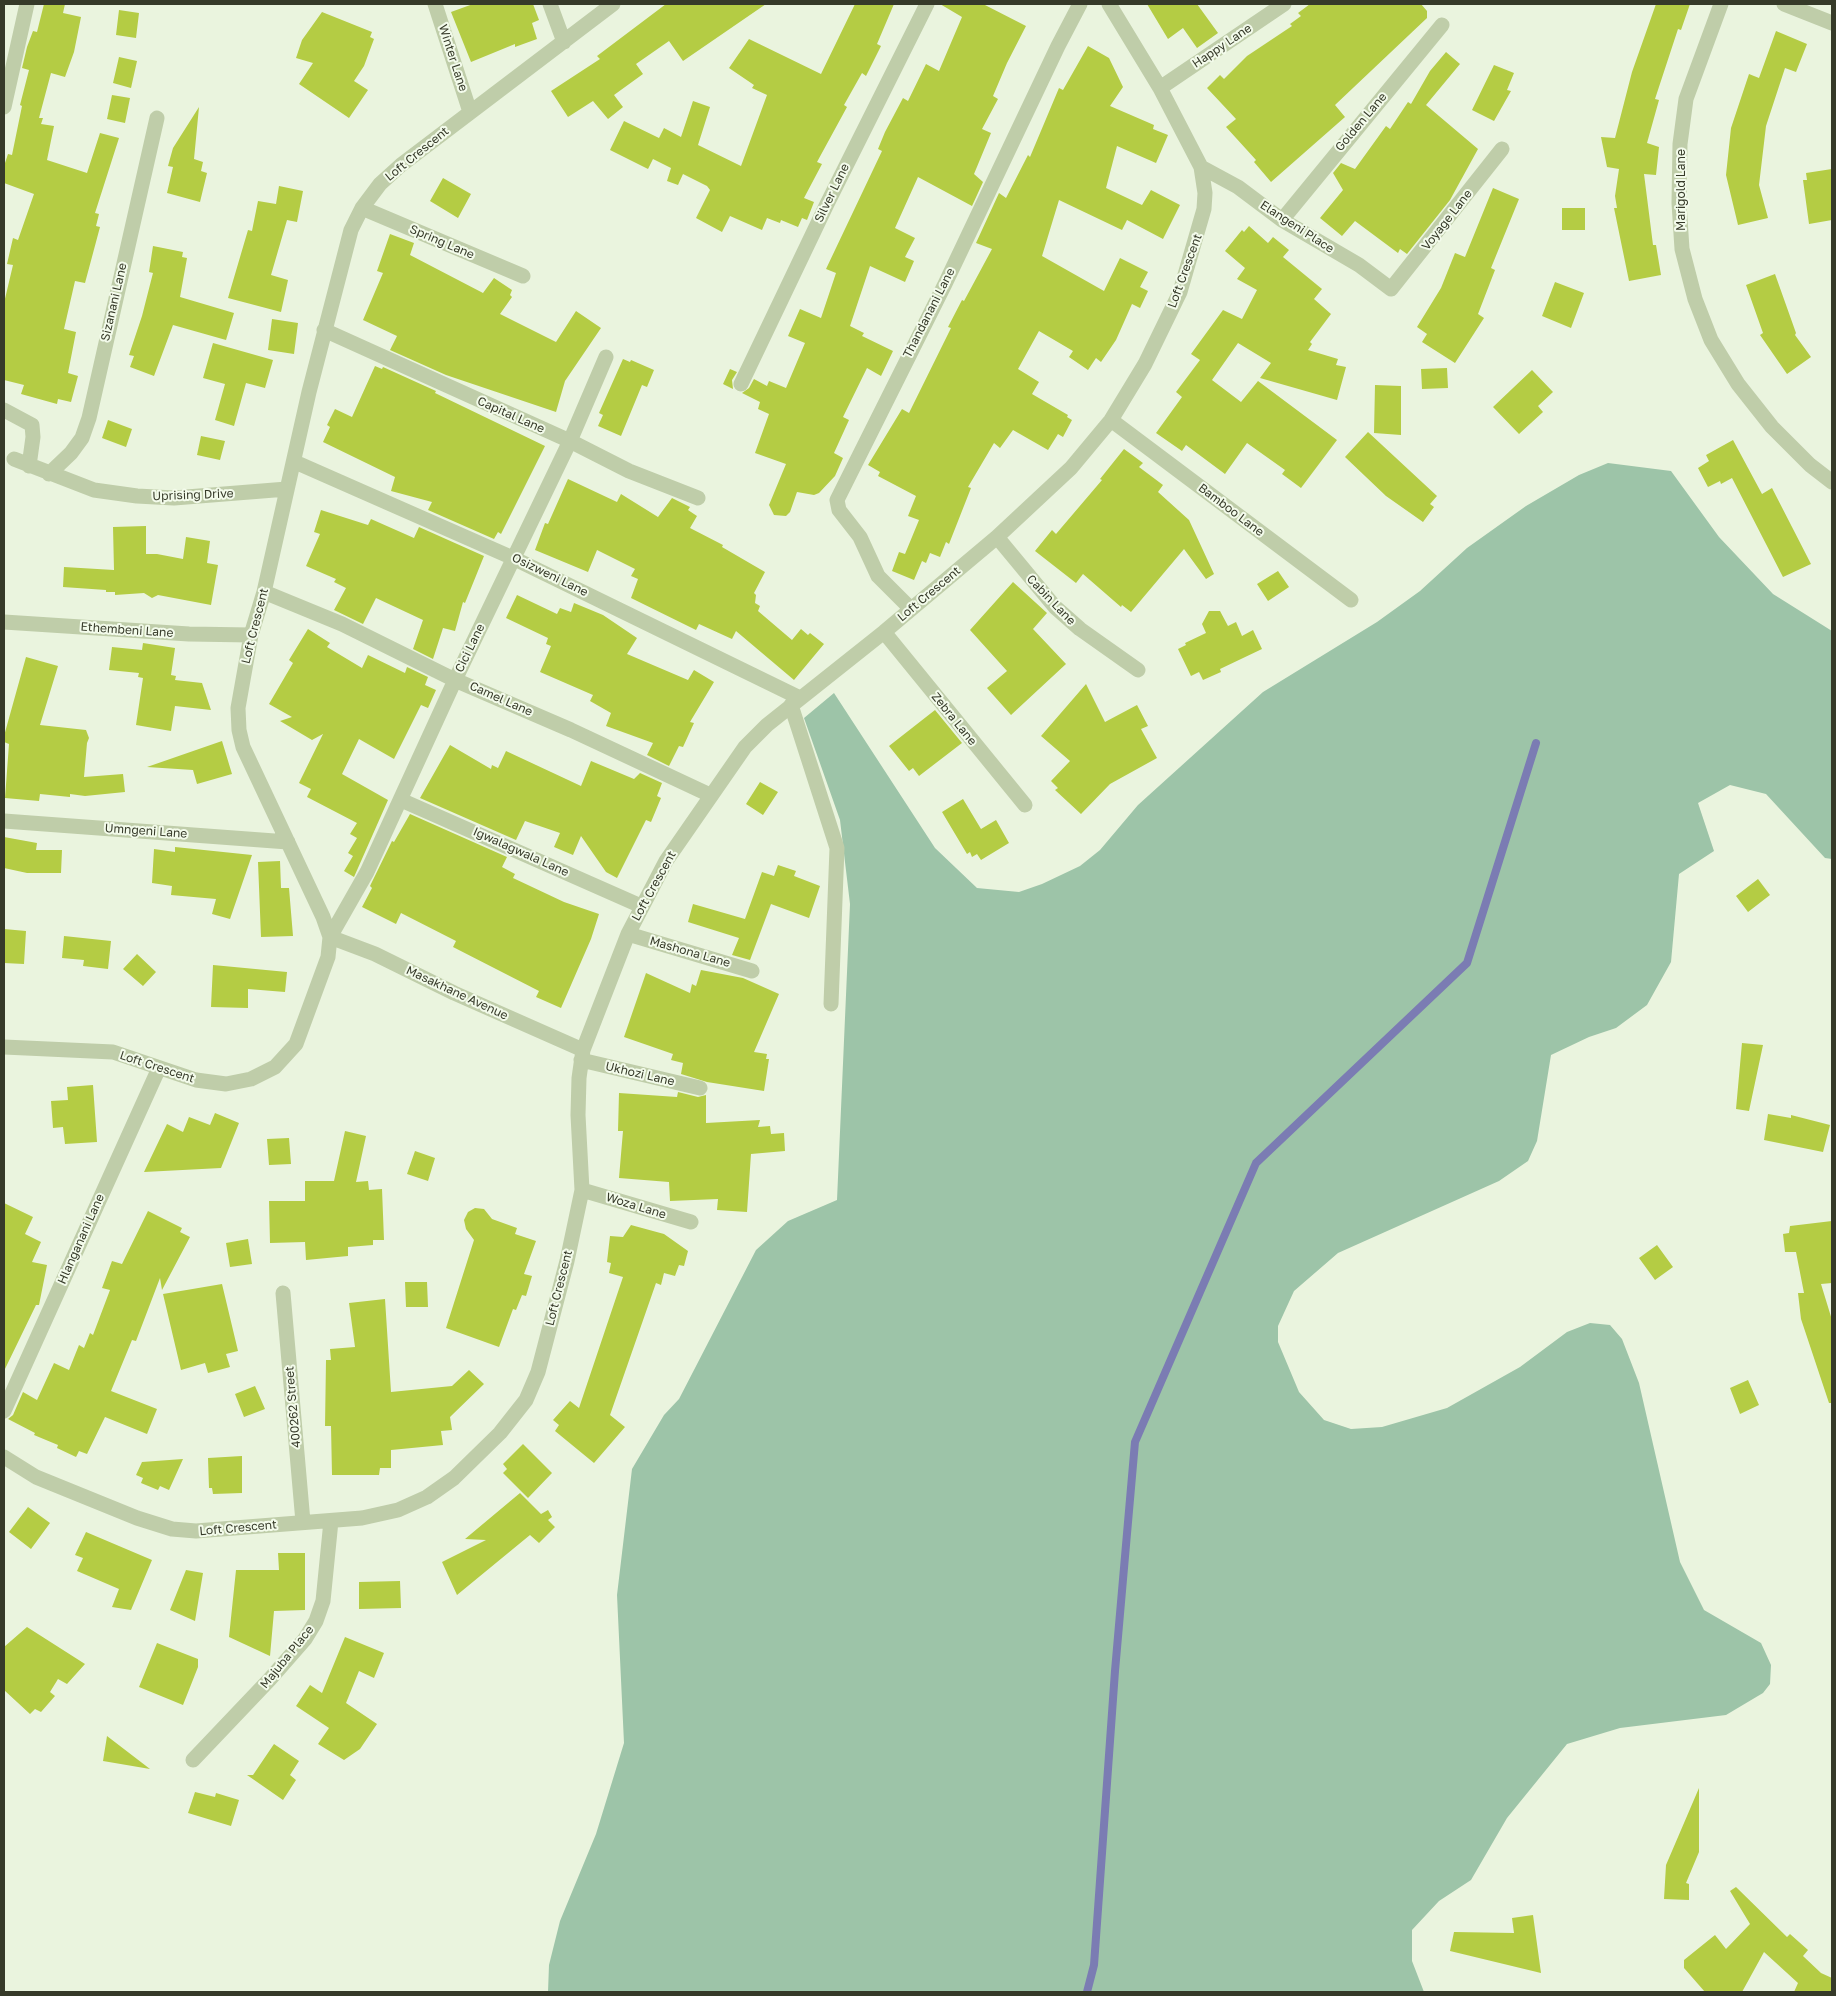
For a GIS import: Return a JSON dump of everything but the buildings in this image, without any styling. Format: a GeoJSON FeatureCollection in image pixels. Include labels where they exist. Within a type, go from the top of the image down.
{"type":"FeatureCollection","features":[{"type":"Feature","properties":{"kind":"street"},"geometry":{"type":"LineString","coordinates":[[4,107],[27,4]]}},
{"type":"Feature","properties":{"kind":"street","name":"Winter Lane"},"geometry":{"type":"LineString","coordinates":[[435,4],[470,112]]}},
{"type":"Feature","properties":{"kind":"street"},"geometry":{"type":"LineString","coordinates":[[550,4],[564,42]]}},
{"type":"Feature","properties":{"kind":"street","name":"Loft Crescent"},"geometry":{"type":"LineString","coordinates":[[4,1047],[112,1052],[196,1080],[226,1084],[252,1079],[275,1067],[296,1044],[328,957],[330,937],[323,917],[246,754],[239,730],[240,693],[251,635],[264,592],[324,330],[351,230],[362,208],[380,184],[401,165],[612,4]]}},
{"type":"Feature","properties":{"kind":"street","name":"Silver Lane"},"geometry":{"type":"LineString","coordinates":[[741,384],[826,204],[927,4]]}},
{"type":"Feature","properties":{"kind":"street","name":"Thandanani Lane"},"geometry":{"type":"LineString","coordinates":[[911,609],[878,576],[860,537],[839,510],[837,500],[1080,4]]}},
{"type":"Feature","properties":{"kind":"street","name":"Loft Crescent"},"geometry":{"type":"LineString","coordinates":[[4,1456],[36,1477],[137,1518],[172,1529],[196,1532],[362,1518],[398,1510],[426,1497],[454,1478],[500,1433],[526,1400],[538,1372],[582,1190],[578,1115],[582,1055],[628,934],[666,861],[745,747],[795,702],[884,632],[997,537],[1071,468],[1111,420],[1145,364],[1180,292],[1204,209],[1205,193],[1202,167],[1160,88],[1109,4]]}},
{"type":"Feature","properties":{"kind":"street","name":"Happy Lane"},"geometry":{"type":"LineString","coordinates":[[1160,88],[1284,4]]}},
{"type":"Feature","properties":{"kind":"street","name":"Marigold Lane"},"geometry":{"type":"LineString","coordinates":[[1721,4],[1686,99],[1680,144],[1679,193],[1682,249],[1695,299],[1711,340],[1738,384],[1772,427],[1810,465],[1832,482]]}},
{"type":"Feature","properties":{"kind":"street"},"geometry":{"type":"LineString","coordinates":[[1784,4],[1832,23]]}},
{"type":"Feature","properties":{"kind":"street","name":"Golden Lane"},"geometry":{"type":"LineString","coordinates":[[1282,220],[1442,25]]}},
{"type":"Feature","properties":{"kind":"street","name":"Sizanani Lane"},"geometry":{"type":"LineString","coordinates":[[49,474],[72,453],[82,438],[89,418],[157,118]]}},
{"type":"Feature","properties":{"kind":"street","name":"Voyage Lane"},"geometry":{"type":"LineString","coordinates":[[1391,290],[1502,149]]}},
{"type":"Feature","properties":{"kind":"street","name":"Elangeni Place"},"geometry":{"type":"LineString","coordinates":[[1202,167],[1238,187],[1282,220],[1359,265],[1391,290]]}},
{"type":"Feature","properties":{"kind":"street","name":"Spring Lane"},"geometry":{"type":"LineString","coordinates":[[362,208],[523,276]]}},
{"type":"Feature","properties":{"kind":"street","name":"Capital Lane"},"geometry":{"type":"LineString","coordinates":[[324,330],[570,441],[629,471],[698,498]]}},
{"type":"Feature","properties":{"kind":"street","name":"Cici Lane"},"geometry":{"type":"LineString","coordinates":[[330,937],[367,872],[455,680],[570,441],[606,356]]}},
{"type":"Feature","properties":{"kind":"street"},"geometry":{"type":"LineString","coordinates":[[4,410],[32,425],[33,437],[29,466]]}},
{"type":"Feature","properties":{"kind":"street","name":"Bamboo Lane"},"geometry":{"type":"LineString","coordinates":[[1111,420],[1351,600]]}},
{"type":"Feature","properties":{"kind":"street","name":"Uprising Drive"},"geometry":{"type":"LineString","coordinates":[[14,459],[94,490],[137,496],[174,498],[287,489]]}},
{"type":"Feature","properties":{"kind":"street","name":"Osizweni Lane"},"geometry":{"type":"LineString","coordinates":[[295,462],[513,558],[795,702]]}},
{"type":"Feature","properties":{"kind":"street","name":"Cabin Lane"},"geometry":{"type":"LineString","coordinates":[[997,537],[1055,607],[1080,629],[1138,670]]}},
{"type":"Feature","properties":{"kind":"street","name":"Camel Lane"},"geometry":{"type":"LineString","coordinates":[[264,592],[342,624],[455,680],[571,730],[710,795]]}},
{"type":"Feature","properties":{"kind":"street","name":"Ethembeni Lane"},"geometry":{"type":"LineString","coordinates":[[4,622],[189,634],[251,635]]}},
{"type":"Feature","properties":{"kind":"street","name":"Zebra Lane"},"geometry":{"type":"LineString","coordinates":[[884,632],[1025,805]]}},
{"type":"Feature","properties":{"kind":"street"},"geometry":{"type":"LineString","coordinates":[[795,702],[837,848],[831,1004]]}},
{"type":"Feature","properties":{"kind":"street","name":"Igwalagwala Lane"},"geometry":{"type":"LineString","coordinates":[[401,800],[641,906]]}},
{"type":"Feature","properties":{"kind":"street","name":"Umngeni Lane"},"geometry":{"type":"LineString","coordinates":[[4,821],[288,842]]}},
{"type":"Feature","properties":{"kind":"street","name":"Mashona Lane"},"geometry":{"type":"LineString","coordinates":[[628,934],[752,971]]}},
{"type":"Feature","properties":{"kind":"street","name":"Masakhane Avenue"},"geometry":{"type":"LineString","coordinates":[[330,937],[375,954],[582,1055]]}},
{"type":"Feature","properties":{"kind":"street","name":"Ukhozi Lane"},"geometry":{"type":"LineString","coordinates":[[582,1055],[700,1088]]}},
{"type":"Feature","properties":{"kind":"street","name":"Hlanganani Lane"},"geometry":{"type":"LineString","coordinates":[[4,1411],[159,1068]]}},
{"type":"Feature","properties":{"kind":"street","name":"Woza Lane"},"geometry":{"type":"LineString","coordinates":[[582,1190],[691,1222]]}},
{"type":"Feature","properties":{"kind":"street","name":"400262 Street"},"geometry":{"type":"LineString","coordinates":[[283,1293],[303,1522]]}},
{"type":"Feature","properties":{"kind":"street","name":"Majuba Place"},"geometry":{"type":"LineString","coordinates":[[193,1760],[230,1723],[305,1639],[316,1621],[323,1601],[331,1521]]}},
{"type":"Feature","properties":{"kind":"green space"},"geometry":{"type":"Polygon","coordinates":[[[1608,463],[1671,471],[1719,537],[1773,594],[1832,631],[1832,859],[1825,858],[1766,794],[1730,785],[1698,803],[1714,851],[1679,874],[1671,962],[1647,1005],[1616,1028],[1589,1037],[1551,1055],[1537,1141],[1528,1161],[1499,1181],[1338,1253],[1294,1291],[1278,1326],[1278,1342],[1299,1392],[1324,1420],[1351,1429],[1382,1427],[1447,1408],[1520,1367],[1567,1332],[1590,1323],[1610,1325],[1622,1339],[1639,1383],[1680,1562],[1704,1610],[1761,1643],[1771,1665],[1770,1684],[1763,1693],[1726,1715],[1620,1728],[1567,1744],[1507,1818],[1471,1880],[1439,1901],[1412,1930],[1412,1961],[1424,1992],[548,1992],[549,1965],[560,1921],[596,1834],[624,1743],[617,1595],[632,1469],[664,1415],[679,1399],[756,1250],[788,1221],[837,1200],[850,904],[840,820],[804,718],[834,693],[935,848],[977,888],[1019,892],[1042,884],[1080,866],[1100,850],[1138,805],[1263,692],[1377,622],[1420,591],[1467,548],[1526,506],[1579,475],[1608,463]]]}},
{"type":"Feature","properties":{"kind":"waterway"},"geometry":{"type":"LineString","coordinates":[[1087,1992],[1094,1965],[1115,1671],[1135,1442],[1256,1163],[1467,963],[1536,743]]}}]}
